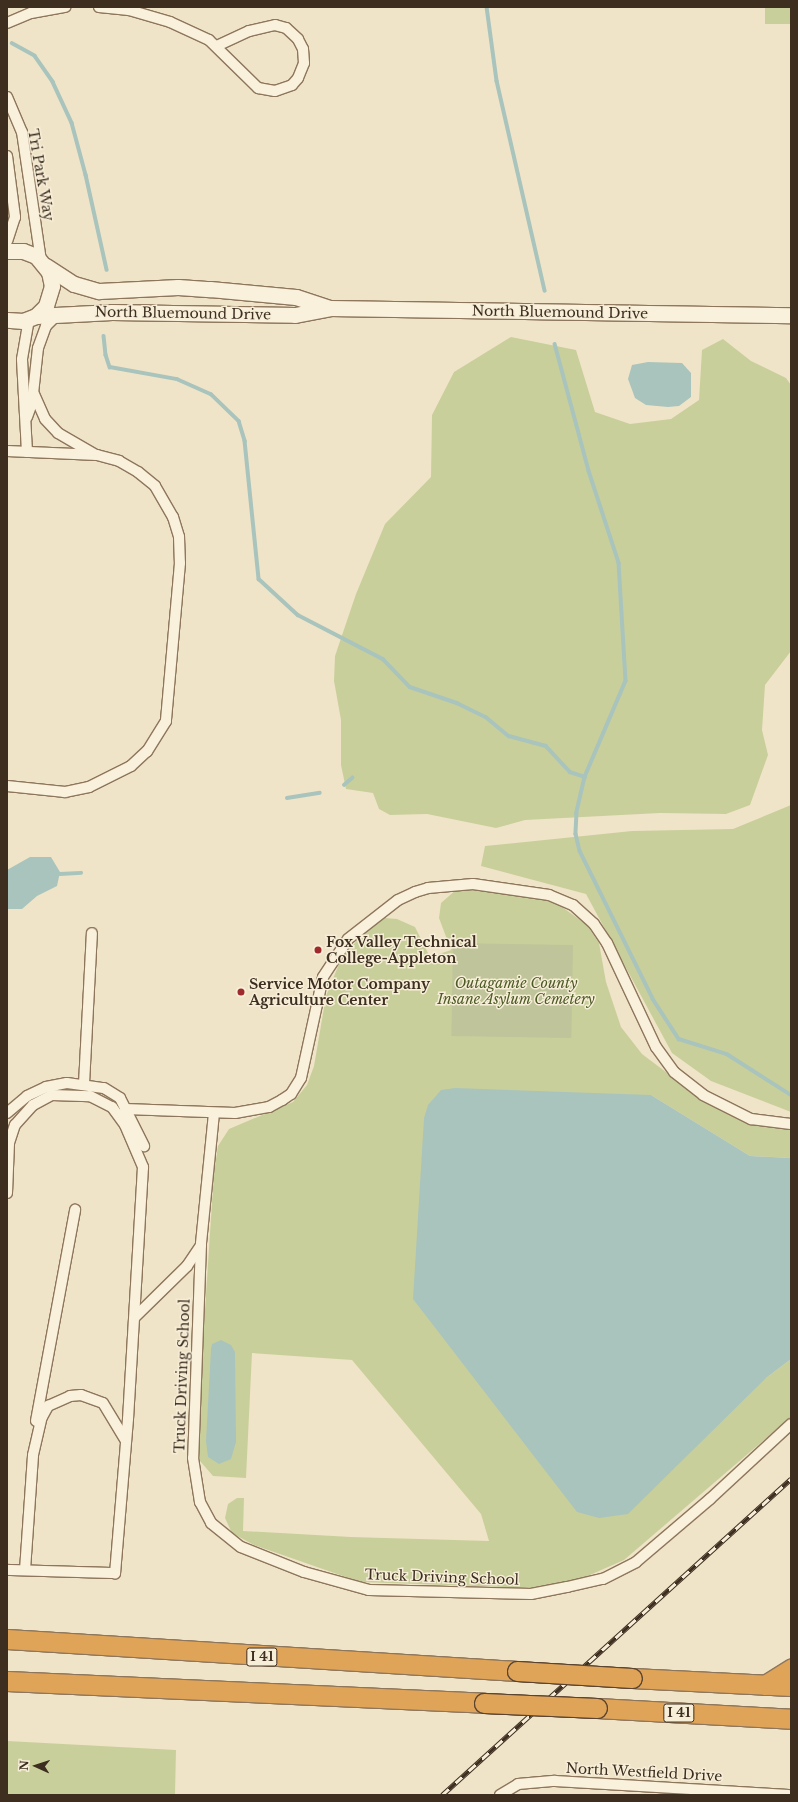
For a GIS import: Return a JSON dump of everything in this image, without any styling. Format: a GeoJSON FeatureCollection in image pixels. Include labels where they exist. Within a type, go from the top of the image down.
{"type":"FeatureCollection","features":[{"type":"Feature","properties":{"kind":"highway","name":"I 41"},"geometry":{"type":"LineString","coordinates":[[7,1639],[518,1672],[791,1686]]}},
{"type":"Feature","properties":{"kind":"highway"},"geometry":{"type":"LineString","coordinates":[[765,1685],[791,1669]]}},
{"type":"Feature","properties":{"kind":"highway","name":"I 41"},"geometry":{"type":"LineString","coordinates":[[7,1681],[598,1708],[791,1719]]}},
{"type":"Feature","properties":{"kind":"highway"},"geometry":{"type":"LineString","coordinates":[[761,1717],[791,1723]]}},
{"type":"Feature","properties":{"kind":"main road","name":"North Bluemound Drive"},"geometry":{"type":"LineString","coordinates":[[7,251],[23,250],[74,284],[99,291],[178,287],[210,288],[296,297],[330,308]]}},
{"type":"Feature","properties":{"kind":"main road"},"geometry":{"type":"LineString","coordinates":[[33,317],[46,306],[51,293],[51,279],[44,263]]}},
{"type":"Feature","properties":{"kind":"main road","name":"North Bluemound Drive"},"geometry":{"type":"LineString","coordinates":[[7,320],[58,314],[295,315],[330,308],[791,315]]}},
{"type":"Feature","properties":{"kind":"street"},"geometry":{"type":"LineString","coordinates":[[7,23],[31,13],[65,7]]}},
{"type":"Feature","properties":{"kind":"street"},"geometry":{"type":"LineString","coordinates":[[99,7],[129,10],[170,22],[217,46],[258,88],[275,91],[292,85],[298,78],[304,63],[303,49],[298,39],[286,28],[275,25],[249,31],[217,46]]}},
{"type":"Feature","properties":{"kind":"street","name":"Tri Park Way"},"geometry":{"type":"LineString","coordinates":[[7,97],[22,132],[44,263]]}},
{"type":"Feature","properties":{"kind":"street"},"geometry":{"type":"LineString","coordinates":[[7,156],[15,217],[7,242]]}},
{"type":"Feature","properties":{"kind":"street"},"geometry":{"type":"LineString","coordinates":[[27,452],[27,417],[33,392],[38,348],[46,326],[58,314]]}},
{"type":"Feature","properties":{"kind":"street"},"geometry":{"type":"LineString","coordinates":[[27,417],[23,403],[22,359],[33,317]]}},
{"type":"Feature","properties":{"kind":"street"},"geometry":{"type":"LineString","coordinates":[[7,786],[68,792],[89,788],[131,766],[148,751],[166,721],[180,563],[176,527],[164,500],[150,481],[128,465],[97,455],[58,433],[45,418],[33,392]]}},
{"type":"Feature","properties":{"kind":"street"},"geometry":{"type":"LineString","coordinates":[[7,451],[97,455]]}},
{"type":"Feature","properties":{"kind":"street"},"geometry":{"type":"LineString","coordinates":[[125,1109],[235,1113],[268,1107],[291,1094],[297,1087],[308,1055],[318,995],[323,977],[340,948],[356,931],[398,900],[428,888],[473,884],[549,895],[573,905],[594,924],[607,943],[656,1047],[674,1072],[703,1095],[751,1119],[791,1124]]}},
{"type":"Feature","properties":{"kind":"street"},"geometry":{"type":"LineString","coordinates":[[84,1084],[92,933]]}},
{"type":"Feature","properties":{"kind":"street"},"geometry":{"type":"LineString","coordinates":[[7,1113],[27,1096],[46,1087],[67,1083],[84,1084],[104,1088],[120,1098],[144,1146]]}},
{"type":"Feature","properties":{"kind":"street"},"geometry":{"type":"LineString","coordinates":[[7,1193],[11,1134],[21,1116],[33,1105],[52,1095],[90,1096],[112,1106],[126,1125],[143,1167],[135,1317],[115,1573],[7,1570]]}},
{"type":"Feature","properties":{"kind":"street","name":"Truck Driving School"},"geometry":{"type":"LineString","coordinates":[[214,1113],[201,1244],[192,1426],[195,1478],[200,1502],[211,1523],[241,1547],[276,1563],[330,1581],[369,1590],[531,1594],[603,1579],[636,1562],[710,1500],[791,1424]]}},
{"type":"Feature","properties":{"kind":"street"},"geometry":{"type":"LineString","coordinates":[[25,1570],[33,1437],[75,1210]]}},
{"type":"Feature","properties":{"kind":"street","name":"Truck Driving School"},"geometry":{"type":"LineString","coordinates":[[135,1317],[187,1266],[201,1244]]}},
{"type":"Feature","properties":{"kind":"street"},"geometry":{"type":"LineString","coordinates":[[33,1455],[42,1417],[48,1406],[70,1396],[81,1395],[103,1403],[126,1441]]}},
{"type":"Feature","properties":{"kind":"street","name":"North Westfield Drive"},"geometry":{"type":"LineString","coordinates":[[500,1795],[518,1784],[555,1781],[789,1795]]}},
{"type":"Feature","properties":{"kind":"green space"},"geometry":{"type":"Polygon","coordinates":[[[765,7],[791,7],[791,24],[765,24],[765,7]]]}},
{"type":"Feature","properties":{"kind":"green space"},"geometry":{"type":"Polygon","coordinates":[[[511,337],[576,350],[595,412],[630,424],[671,419],[699,400],[702,350],[723,339],[751,361],[786,378],[791,385],[791,651],[765,685],[762,730],[768,755],[750,805],[726,814],[660,813],[525,820],[496,828],[427,814],[390,815],[379,809],[373,793],[346,789],[341,765],[341,720],[334,681],[335,656],[356,594],[385,524],[431,477],[432,415],[454,372],[511,337]]]}},
{"type":"Feature","properties":{"kind":"green space"},"geometry":{"type":"Polygon","coordinates":[[[791,805],[791,1112],[711,1081],[672,1053],[586,894],[481,866],[485,846],[632,831],[733,829],[791,805]]]}},
{"type":"Feature","properties":{"kind":"green space"},"geometry":{"type":"Polygon","coordinates":[[[457,889],[477,889],[538,897],[562,907],[587,925],[599,943],[606,982],[621,1027],[642,1054],[707,1103],[750,1123],[791,1130],[791,1158],[750,1156],[651,1095],[766,1378],[791,1359],[791,1417],[624,1560],[574,1582],[528,1588],[360,1582],[254,1545],[232,1533],[225,1518],[228,1504],[237,1498],[244,1498],[243,1531],[351,1537],[489,1541],[481,1514],[352,1360],[252,1353],[246,1478],[213,1476],[200,1461],[197,1432],[214,1172],[218,1146],[229,1129],[293,1102],[307,1085],[314,1066],[326,996],[341,959],[361,936],[385,918],[397,919],[415,927],[430,957],[451,950],[439,918],[441,903],[457,889]]]}},
{"type":"Feature","properties":{"kind":"green space","name":"Outagamie County Insane Asylum Cemetery"},"geometry":{"type":"Polygon","coordinates":[[[453,943],[573,945],[571,1038],[451,1036],[453,943]]]}},
{"type":"Feature","properties":{"kind":"green space"},"geometry":{"type":"Polygon","coordinates":[[[7,1741],[176,1750],[175,1795],[7,1795],[7,1741]]]}},
{"type":"Feature","properties":{"kind":"water"},"geometry":{"type":"Polygon","coordinates":[[[648,362],[682,363],[691,373],[691,397],[679,406],[668,407],[646,405],[635,398],[628,379],[632,365],[648,362]]]}},
{"type":"Feature","properties":{"kind":"water"},"geometry":{"type":"Polygon","coordinates":[[[30,857],[51,857],[60,872],[57,886],[37,896],[22,909],[7,909],[7,870],[30,857]]]}},
{"type":"Feature","properties":{"kind":"water"},"geometry":{"type":"Polygon","coordinates":[[[455,1088],[651,1095],[750,1156],[791,1158],[791,1359],[766,1378],[628,1514],[599,1518],[577,1512],[413,1299],[424,1118],[428,1105],[441,1090],[455,1088]]]}},
{"type":"Feature","properties":{"kind":"water"},"geometry":{"type":"Polygon","coordinates":[[[221,1340],[231,1345],[235,1352],[236,1442],[231,1459],[219,1464],[208,1457],[206,1441],[211,1349],[212,1344],[221,1340]]]}},
{"type":"Feature","properties":{"kind":"waterway"},"geometry":{"type":"LineString","coordinates":[[487,7],[497,81],[545,291]]}},
{"type":"Feature","properties":{"kind":"waterway"},"geometry":{"type":"LineString","coordinates":[[12,43],[35,56],[53,82],[72,123],[86,175],[107,270]]}},
{"type":"Feature","properties":{"kind":"waterway"},"geometry":{"type":"LineString","coordinates":[[104,336],[106,355],[110,367],[177,379],[211,394],[239,421],[245,441],[259,579],[298,615],[383,659],[410,687],[457,703],[486,717],[509,736],[546,746],[570,772],[585,777]]}},
{"type":"Feature","properties":{"kind":"waterway"},"geometry":{"type":"LineString","coordinates":[[555,344],[589,471],[619,563],[626,681],[585,777],[577,813],[576,834],[580,851],[653,999],[679,1039],[727,1054],[791,1095]]}},
{"type":"Feature","properties":{"kind":"waterway"},"geometry":{"type":"LineString","coordinates":[[344,785],[352,778]]}},
{"type":"Feature","properties":{"kind":"waterway"},"geometry":{"type":"LineString","coordinates":[[287,798],[320,793]]}},
{"type":"Feature","properties":{"kind":"waterway"},"geometry":{"type":"LineString","coordinates":[[60,874],[81,873]]}},
{"type":"Feature","properties":{"kind":"railway"},"geometry":{"type":"LineString","coordinates":[[442,1795],[791,1479]]}},
{"type":"Feature","properties":{"kind":"place","name":"Fox Valley Technical College-Appleton"},"geometry":{"type":"Point","coordinates":[318,950]}},
{"type":"Feature","properties":{"kind":"place","name":"Service Motor Company Agriculture Center"},"geometry":{"type":"Point","coordinates":[241,992]}}]}
